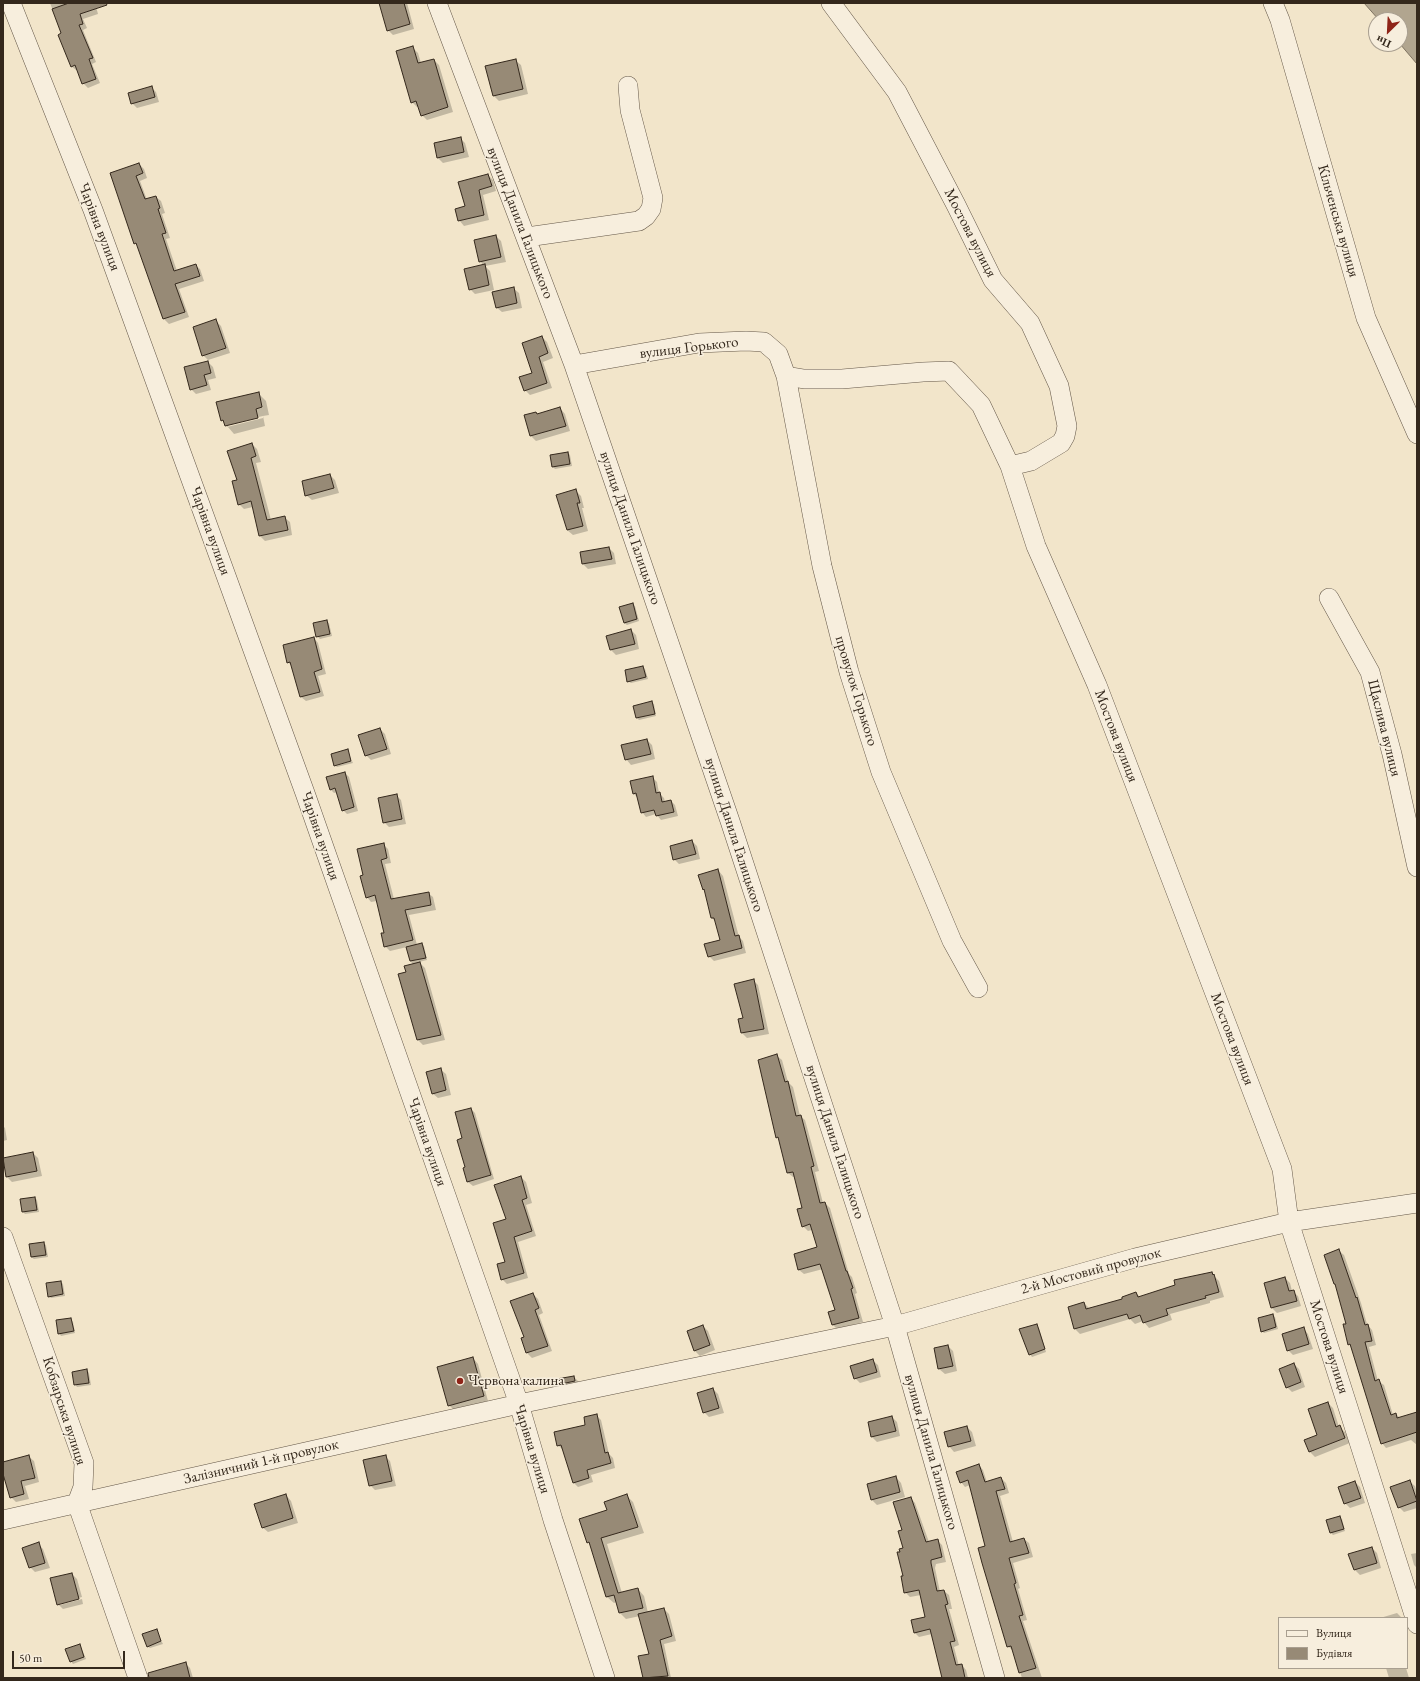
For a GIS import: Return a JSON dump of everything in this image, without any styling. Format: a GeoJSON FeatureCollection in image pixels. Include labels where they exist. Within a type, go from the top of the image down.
{"type":"FeatureCollection","features":[{"type":"Feature","properties":{"kind":"street","name":"Чарівна вулиця"},"geometry":{"type":"LineString","coordinates":[[11,3],[94,210],[297,771],[519,1404],[553,1520],[605,1678]]}},
{"type":"Feature","properties":{"kind":"street","name":"вулиця Данила Галицького"},"geometry":{"type":"LineString","coordinates":[[437,3],[527,237],[574,365],[730,821],[895,1326],[996,1678]]}},
{"type":"Feature","properties":{"kind":"street","name":"Мостова вулиця"},"geometry":{"type":"LineString","coordinates":[[831,3],[897,92],[993,280],[1030,323],[1059,386],[1067,426],[1066,436],[1061,443],[1031,461],[1010,466]]}},
{"type":"Feature","properties":{"kind":"street","name":"Кільченська вулиця"},"geometry":{"type":"LineString","coordinates":[[1273,3],[1280,20],[1366,318],[1417,434]]}},
{"type":"Feature","properties":{"kind":"street"},"geometry":{"type":"LineString","coordinates":[[527,237],[639,221],[646,216],[651,209],[652,198],[630,110],[628,86]]}},
{"type":"Feature","properties":{"kind":"street","name":"вулиця Горького"},"geometry":{"type":"LineString","coordinates":[[574,365],[699,343],[746,341],[764,342],[778,354],[786,376]]}},
{"type":"Feature","properties":{"kind":"street","name":"Мостова вулиця"},"geometry":{"type":"LineString","coordinates":[[786,376],[804,379],[842,379],[949,371],[981,405],[1010,466],[1036,546],[1097,685],[1282,1169],[1289,1222],[1417,1624]]}},
{"type":"Feature","properties":{"kind":"street","name":"провулок Горького"},"geometry":{"type":"LineString","coordinates":[[786,376],[822,566],[849,672],[881,772],[952,941],[978,988]]}},
{"type":"Feature","properties":{"kind":"street","name":"Щаслива вулиця"},"geometry":{"type":"LineString","coordinates":[[1329,598],[1370,672],[1392,754],[1417,867]]}},
{"type":"Feature","properties":{"kind":"street","name":"2-й Мостовий провулок"},"geometry":{"type":"LineString","coordinates":[[519,1404],[895,1326],[1135,1258],[1289,1222],[1417,1203]]}},
{"type":"Feature","properties":{"kind":"street","name":"Кобзарська вулиця"},"geometry":{"type":"LineString","coordinates":[[3,1237],[84,1463],[83,1486],[77,1503]]}},
{"type":"Feature","properties":{"kind":"street","name":"Залізничний 1-й провулок"},"geometry":{"type":"LineString","coordinates":[[3,1520],[519,1404]]}},
{"type":"Feature","properties":{"kind":"street"},"geometry":{"type":"LineString","coordinates":[[77,1503],[138,1678]]}},
{"type":"Feature","properties":{"kind":"shaded area"},"geometry":{"type":"Polygon","coordinates":[[[1364,3],[1417,3],[1417,64],[1407,52],[1408,12],[1372,12],[1364,3]]]}},
{"type":"Feature","properties":{"kind":"building"},"geometry":{"type":"Polygon","coordinates":[[[69,3],[106,3],[107,5],[80,14],[83,24],[79,25],[93,58],[89,59],[96,79],[82,84],[75,65],[71,67],[58,35],[61,33],[52,9],[69,3]]]}},
{"type":"Feature","properties":{"kind":"building"},"geometry":{"type":"Polygon","coordinates":[[[379,3],[404,3],[410,24],[387,31],[379,3]]]}},
{"type":"Feature","properties":{"kind":"building"},"geometry":{"type":"Polygon","coordinates":[[[413,46],[418,63],[434,59],[448,107],[421,116],[416,101],[411,103],[396,51],[413,46]]]}},
{"type":"Feature","properties":{"kind":"building"},"geometry":{"type":"Polygon","coordinates":[[[516,59],[523,89],[493,96],[485,66],[516,59]]]}},
{"type":"Feature","properties":{"kind":"building"},"geometry":{"type":"Polygon","coordinates":[[[152,86],[155,97],[131,104],[128,93],[152,86]]]}},
{"type":"Feature","properties":{"kind":"building"},"geometry":{"type":"Polygon","coordinates":[[[461,137],[464,152],[437,158],[434,143],[461,137]]]}},
{"type":"Feature","properties":{"kind":"building"},"geometry":{"type":"Polygon","coordinates":[[[139,163],[143,173],[136,176],[145,199],[156,196],[160,208],[158,209],[166,233],[162,234],[174,271],[196,264],[200,276],[175,284],[185,312],[163,319],[136,243],[134,244],[110,173],[139,163]]]}},
{"type":"Feature","properties":{"kind":"building"},"geometry":{"type":"Polygon","coordinates":[[[488,174],[492,186],[479,190],[484,215],[458,221],[455,209],[465,206],[458,182],[488,174]]]}},
{"type":"Feature","properties":{"kind":"building"},"geometry":{"type":"Polygon","coordinates":[[[496,235],[501,257],[479,262],[474,240],[496,235]]]}},
{"type":"Feature","properties":{"kind":"building"},"geometry":{"type":"Polygon","coordinates":[[[485,264],[489,285],[469,290],[464,269],[485,264]]]}},
{"type":"Feature","properties":{"kind":"building"},"geometry":{"type":"Polygon","coordinates":[[[514,287],[517,303],[496,308],[492,292],[514,287]]]}},
{"type":"Feature","properties":{"kind":"building"},"geometry":{"type":"Polygon","coordinates":[[[216,319],[226,348],[202,356],[193,327],[216,319]]]}},
{"type":"Feature","properties":{"kind":"building"},"geometry":{"type":"Polygon","coordinates":[[[542,336],[548,353],[539,357],[547,383],[524,391],[519,377],[532,373],[522,343],[542,336]]]}},
{"type":"Feature","properties":{"kind":"building"},"geometry":{"type":"Polygon","coordinates":[[[208,361],[211,373],[204,375],[207,385],[190,390],[184,367],[208,361]]]}},
{"type":"Feature","properties":{"kind":"building"},"geometry":{"type":"Polygon","coordinates":[[[259,392],[262,407],[256,409],[258,418],[225,426],[223,420],[221,421],[216,402],[259,392]]]}},
{"type":"Feature","properties":{"kind":"building"},"geometry":{"type":"Polygon","coordinates":[[[560,407],[566,426],[530,436],[524,415],[536,412],[537,414],[560,407]]]}},
{"type":"Feature","properties":{"kind":"building"},"geometry":{"type":"Polygon","coordinates":[[[252,443],[256,456],[251,458],[267,520],[285,516],[288,530],[259,536],[251,501],[238,505],[232,481],[237,480],[227,451],[252,443]]]}},
{"type":"Feature","properties":{"kind":"building"},"geometry":{"type":"Polygon","coordinates":[[[568,452],[570,464],[552,467],[550,455],[568,452]]]}},
{"type":"Feature","properties":{"kind":"building"},"geometry":{"type":"Polygon","coordinates":[[[330,474],[334,488],[305,496],[302,481],[330,474]]]}},
{"type":"Feature","properties":{"kind":"building"},"geometry":{"type":"Polygon","coordinates":[[[576,489],[580,503],[577,503],[583,526],[567,530],[556,495],[576,489]]]}},
{"type":"Feature","properties":{"kind":"building"},"geometry":{"type":"Polygon","coordinates":[[[609,547],[612,559],[582,564],[580,552],[609,547]]]}},
{"type":"Feature","properties":{"kind":"building"},"geometry":{"type":"Polygon","coordinates":[[[633,603],[637,619],[624,623],[619,607],[633,603]]]}},
{"type":"Feature","properties":{"kind":"building"},"geometry":{"type":"Polygon","coordinates":[[[327,620],[330,634],[316,637],[313,623],[327,620]]]}},
{"type":"Feature","properties":{"kind":"building"},"geometry":{"type":"Polygon","coordinates":[[[631,629],[635,644],[610,650],[606,636],[631,629]]]}},
{"type":"Feature","properties":{"kind":"building"},"geometry":{"type":"Polygon","coordinates":[[[314,637],[322,669],[314,672],[320,692],[300,697],[290,662],[287,663],[283,645],[314,637]]]}},
{"type":"Feature","properties":{"kind":"building"},"geometry":{"type":"Polygon","coordinates":[[[643,666],[646,677],[627,682],[625,670],[643,666]]]}},
{"type":"Feature","properties":{"kind":"building"},"geometry":{"type":"Polygon","coordinates":[[[652,701],[655,714],[636,718],[633,706],[652,701]]]}},
{"type":"Feature","properties":{"kind":"building"},"geometry":{"type":"Polygon","coordinates":[[[380,728],[387,749],[365,756],[358,735],[380,728]]]}},
{"type":"Feature","properties":{"kind":"building"},"geometry":{"type":"Polygon","coordinates":[[[647,739],[651,754],[625,760],[621,745],[647,739]]]}},
{"type":"Feature","properties":{"kind":"building"},"geometry":{"type":"Polygon","coordinates":[[[348,749],[351,761],[334,766],[331,754],[348,749]]]}},
{"type":"Feature","properties":{"kind":"building"},"geometry":{"type":"Polygon","coordinates":[[[345,772],[354,807],[342,811],[335,788],[330,790],[326,777],[345,772]]]}},
{"type":"Feature","properties":{"kind":"building"},"geometry":{"type":"Polygon","coordinates":[[[653,776],[656,793],[660,792],[662,802],[671,800],[674,812],[656,816],[654,810],[641,813],[636,793],[633,794],[630,781],[653,776]]]}},
{"type":"Feature","properties":{"kind":"building"},"geometry":{"type":"Polygon","coordinates":[[[397,794],[402,819],[383,823],[378,798],[397,794]]]}},
{"type":"Feature","properties":{"kind":"building"},"geometry":{"type":"Polygon","coordinates":[[[692,840],[696,854],[673,860],[670,846],[692,840]]]}},
{"type":"Feature","properties":{"kind":"building"},"geometry":{"type":"Polygon","coordinates":[[[384,843],[387,858],[381,860],[391,899],[429,892],[431,905],[405,910],[413,940],[384,947],[381,933],[384,933],[375,895],[366,898],[360,876],[363,875],[357,849],[384,843]]]}},
{"type":"Feature","properties":{"kind":"building"},"geometry":{"type":"Polygon","coordinates":[[[718,869],[735,936],[739,935],[742,948],[708,957],[704,944],[720,940],[714,918],[711,918],[704,889],[703,890],[698,875],[718,869]]]}},
{"type":"Feature","properties":{"kind":"building"},"geometry":{"type":"Polygon","coordinates":[[[422,943],[426,958],[410,961],[406,947],[422,943]]]}},
{"type":"Feature","properties":{"kind":"building"},"geometry":{"type":"Polygon","coordinates":[[[420,962],[441,1035],[417,1040],[398,974],[406,972],[404,966],[420,962]]]}},
{"type":"Feature","properties":{"kind":"building"},"geometry":{"type":"Polygon","coordinates":[[[754,979],[764,1029],[741,1033],[738,1019],[743,1018],[734,984],[754,979]]]}},
{"type":"Feature","properties":{"kind":"building"},"geometry":{"type":"Polygon","coordinates":[[[777,1054],[785,1082],[788,1081],[796,1116],[801,1115],[814,1166],[811,1167],[820,1203],[825,1202],[846,1271],[853,1288],[851,1289],[859,1318],[832,1325],[828,1312],[835,1310],[820,1264],[798,1270],[794,1254],[817,1247],[810,1224],[802,1227],[797,1209],[802,1208],[793,1172],[787,1173],[778,1137],[776,1138],[758,1060],[777,1054]]]}},
{"type":"Feature","properties":{"kind":"building"},"geometry":{"type":"Polygon","coordinates":[[[441,1068],[446,1090],[432,1094],[426,1072],[441,1068]]]}},
{"type":"Feature","properties":{"kind":"building"},"geometry":{"type":"Polygon","coordinates":[[[471,1108],[491,1175],[467,1182],[463,1168],[465,1167],[457,1140],[462,1138],[455,1112],[471,1108]]]}},
{"type":"Feature","properties":{"kind":"building"},"geometry":{"type":"Polygon","coordinates":[[[33,1152],[37,1171],[6,1177],[3,1158],[33,1152]]]}},
{"type":"Feature","properties":{"kind":"building"},"geometry":{"type":"Polygon","coordinates":[[[521,1176],[527,1198],[522,1200],[532,1231],[514,1237],[524,1273],[501,1280],[497,1264],[505,1262],[493,1223],[506,1219],[494,1185],[521,1176]]]}},
{"type":"Feature","properties":{"kind":"building"},"geometry":{"type":"Polygon","coordinates":[[[35,1197],[37,1210],[22,1212],[20,1199],[35,1197]]]}},
{"type":"Feature","properties":{"kind":"building"},"geometry":{"type":"Polygon","coordinates":[[[44,1242],[46,1255],[31,1257],[29,1244],[44,1242]]]}},
{"type":"Feature","properties":{"kind":"building"},"geometry":{"type":"Polygon","coordinates":[[[1339,1249],[1356,1298],[1357,1297],[1365,1325],[1368,1324],[1372,1341],[1365,1342],[1375,1381],[1379,1379],[1391,1415],[1396,1413],[1397,1418],[1417,1412],[1417,1432],[1381,1444],[1350,1344],[1348,1345],[1343,1324],[1346,1324],[1335,1284],[1324,1255],[1339,1249]]]}},
{"type":"Feature","properties":{"kind":"building"},"geometry":{"type":"Polygon","coordinates":[[[1212,1272],[1213,1275],[1214,1274],[1219,1292],[1205,1296],[1206,1298],[1166,1309],[1168,1315],[1143,1323],[1140,1315],[1129,1319],[1127,1314],[1074,1329],[1068,1307],[1084,1302],[1086,1309],[1122,1299],[1122,1297],[1136,1292],[1138,1297],[1175,1285],[1174,1280],[1212,1272]]]}},
{"type":"Feature","properties":{"kind":"building"},"geometry":{"type":"Polygon","coordinates":[[[1285,1277],[1289,1291],[1294,1290],[1297,1301],[1271,1308],[1264,1283],[1285,1277]]]}},
{"type":"Feature","properties":{"kind":"building"},"geometry":{"type":"Polygon","coordinates":[[[61,1281],[63,1294],[48,1297],[46,1283],[61,1281]]]}},
{"type":"Feature","properties":{"kind":"building"},"geometry":{"type":"Polygon","coordinates":[[[533,1293],[539,1308],[535,1310],[548,1346],[526,1353],[521,1338],[524,1337],[510,1301],[533,1293]]]}},
{"type":"Feature","properties":{"kind":"building"},"geometry":{"type":"Polygon","coordinates":[[[1273,1314],[1276,1327],[1261,1332],[1258,1318],[1273,1314]]]}},
{"type":"Feature","properties":{"kind":"building"},"geometry":{"type":"Polygon","coordinates":[[[71,1318],[74,1331],[58,1334],[56,1320],[71,1318]]]}},
{"type":"Feature","properties":{"kind":"building"},"geometry":{"type":"Polygon","coordinates":[[[1037,1324],[1045,1349],[1029,1355],[1019,1329],[1037,1324]]]}},
{"type":"Feature","properties":{"kind":"building"},"geometry":{"type":"Polygon","coordinates":[[[703,1325],[710,1345],[694,1351],[687,1331],[703,1325]]]}},
{"type":"Feature","properties":{"kind":"building"},"geometry":{"type":"Polygon","coordinates":[[[1304,1327],[1309,1344],[1287,1351],[1282,1334],[1304,1327]]]}},
{"type":"Feature","properties":{"kind":"building"},"geometry":{"type":"Polygon","coordinates":[[[948,1345],[953,1366],[938,1369],[934,1348],[948,1345]]]}},
{"type":"Feature","properties":{"kind":"building","name":"Червона калина"},"geometry":{"type":"Polygon","coordinates":[[[473,1357],[484,1396],[448,1406],[437,1367],[473,1357]]]}},
{"type":"Feature","properties":{"kind":"building"},"geometry":{"type":"Polygon","coordinates":[[[873,1359],[877,1372],[854,1379],[850,1366],[873,1359]]]}},
{"type":"Feature","properties":{"kind":"building"},"geometry":{"type":"Polygon","coordinates":[[[1294,1363],[1301,1382],[1286,1388],[1279,1369],[1294,1363]]]}},
{"type":"Feature","properties":{"kind":"building"},"geometry":{"type":"Polygon","coordinates":[[[87,1369],[89,1383],[74,1385],[72,1372],[87,1369]]]}},
{"type":"Feature","properties":{"kind":"building"},"geometry":{"type":"Polygon","coordinates":[[[574,1376],[575,1381],[552,1386],[551,1380],[574,1376]]]}},
{"type":"Feature","properties":{"kind":"building"},"geometry":{"type":"Polygon","coordinates":[[[713,1388],[719,1408],[703,1413],[697,1393],[713,1388]]]}},
{"type":"Feature","properties":{"kind":"building"},"geometry":{"type":"Polygon","coordinates":[[[1328,1402],[1336,1427],[1340,1425],[1345,1438],[1309,1452],[1304,1440],[1317,1435],[1308,1409],[1328,1402]]]}},
{"type":"Feature","properties":{"kind":"building"},"geometry":{"type":"Polygon","coordinates":[[[597,1414],[605,1453],[608,1452],[611,1463],[587,1470],[589,1478],[573,1483],[561,1445],[557,1446],[554,1432],[585,1425],[584,1417],[597,1414]]]}},
{"type":"Feature","properties":{"kind":"building"},"geometry":{"type":"Polygon","coordinates":[[[892,1416],[896,1431],[871,1437],[868,1422],[892,1416]]]}},
{"type":"Feature","properties":{"kind":"building"},"geometry":{"type":"Polygon","coordinates":[[[967,1426],[971,1441],[948,1447],[944,1432],[967,1426]]]}},
{"type":"Feature","properties":{"kind":"building"},"geometry":{"type":"Polygon","coordinates":[[[29,1455],[35,1478],[21,1481],[24,1494],[10,1498],[3,1474],[3,1462],[29,1455]]]}},
{"type":"Feature","properties":{"kind":"building"},"geometry":{"type":"Polygon","coordinates":[[[386,1455],[392,1481],[369,1486],[363,1460],[386,1455]]]}},
{"type":"Feature","properties":{"kind":"building"},"geometry":{"type":"Polygon","coordinates":[[[979,1464],[985,1482],[1001,1477],[1005,1489],[996,1491],[1010,1542],[1024,1538],[1029,1553],[1009,1558],[1016,1583],[1014,1584],[1023,1615],[1019,1616],[1036,1668],[1019,1673],[1011,1646],[1007,1647],[978,1548],[985,1546],[968,1480],[960,1483],[956,1472],[979,1464]]]}},
{"type":"Feature","properties":{"kind":"building"},"geometry":{"type":"Polygon","coordinates":[[[896,1476],[900,1492],[871,1500],[867,1484],[896,1476]]]}},
{"type":"Feature","properties":{"kind":"building"},"geometry":{"type":"Polygon","coordinates":[[[1410,1480],[1417,1501],[1398,1508],[1390,1487],[1410,1480]]]}},
{"type":"Feature","properties":{"kind":"building"},"geometry":{"type":"Polygon","coordinates":[[[1355,1481],[1361,1498],[1344,1504],[1338,1487],[1355,1481]]]}},
{"type":"Feature","properties":{"kind":"building"},"geometry":{"type":"Polygon","coordinates":[[[286,1494],[293,1518],[262,1528],[254,1504],[286,1494]]]}},
{"type":"Feature","properties":{"kind":"building"},"geometry":{"type":"Polygon","coordinates":[[[627,1494],[638,1527],[601,1538],[618,1593],[638,1588],[643,1608],[619,1613],[614,1595],[606,1597],[589,1542],[587,1543],[579,1519],[607,1510],[604,1502],[627,1494]]]}},
{"type":"Feature","properties":{"kind":"building"},"geometry":{"type":"Polygon","coordinates":[[[911,1497],[926,1542],[938,1539],[942,1557],[931,1560],[931,1563],[937,1591],[944,1590],[948,1604],[945,1605],[955,1641],[950,1642],[956,1665],[962,1664],[965,1678],[942,1678],[930,1629],[914,1633],[911,1620],[925,1617],[919,1590],[904,1593],[901,1576],[903,1576],[897,1552],[900,1552],[899,1549],[903,1548],[898,1531],[902,1530],[893,1502],[911,1497]]]}},
{"type":"Feature","properties":{"kind":"building"},"geometry":{"type":"Polygon","coordinates":[[[1340,1516],[1344,1529],[1330,1533],[1326,1520],[1340,1516]]]}},
{"type":"Feature","properties":{"kind":"building"},"geometry":{"type":"Polygon","coordinates":[[[39,1542],[45,1563],[29,1568],[22,1548],[39,1542]]]}},
{"type":"Feature","properties":{"kind":"building"},"geometry":{"type":"Polygon","coordinates":[[[1372,1547],[1377,1563],[1354,1570],[1348,1554],[1372,1547]]]}},
{"type":"Feature","properties":{"kind":"building"},"geometry":{"type":"Polygon","coordinates":[[[72,1573],[79,1599],[57,1605],[50,1578],[72,1573]]]}},
{"type":"Feature","properties":{"kind":"building"},"geometry":{"type":"Polygon","coordinates":[[[664,1608],[672,1636],[660,1640],[668,1676],[643,1678],[638,1656],[649,1654],[638,1614],[664,1608]]]}},
{"type":"Feature","properties":{"kind":"building"},"geometry":{"type":"Polygon","coordinates":[[[157,1629],[161,1641],[147,1647],[142,1634],[157,1629]]]}},
{"type":"Feature","properties":{"kind":"building"},"geometry":{"type":"Polygon","coordinates":[[[80,1644],[84,1657],[70,1662],[65,1649],[80,1644]]]}},
{"type":"Feature","properties":{"kind":"building"},"geometry":{"type":"Polygon","coordinates":[[[186,1662],[190,1678],[149,1678],[148,1673],[186,1662]]]}},
{"type":"Feature","properties":{"kind":"place","name":"Червона калина"},"geometry":{"type":"Point","coordinates":[460,1381]}}]}
